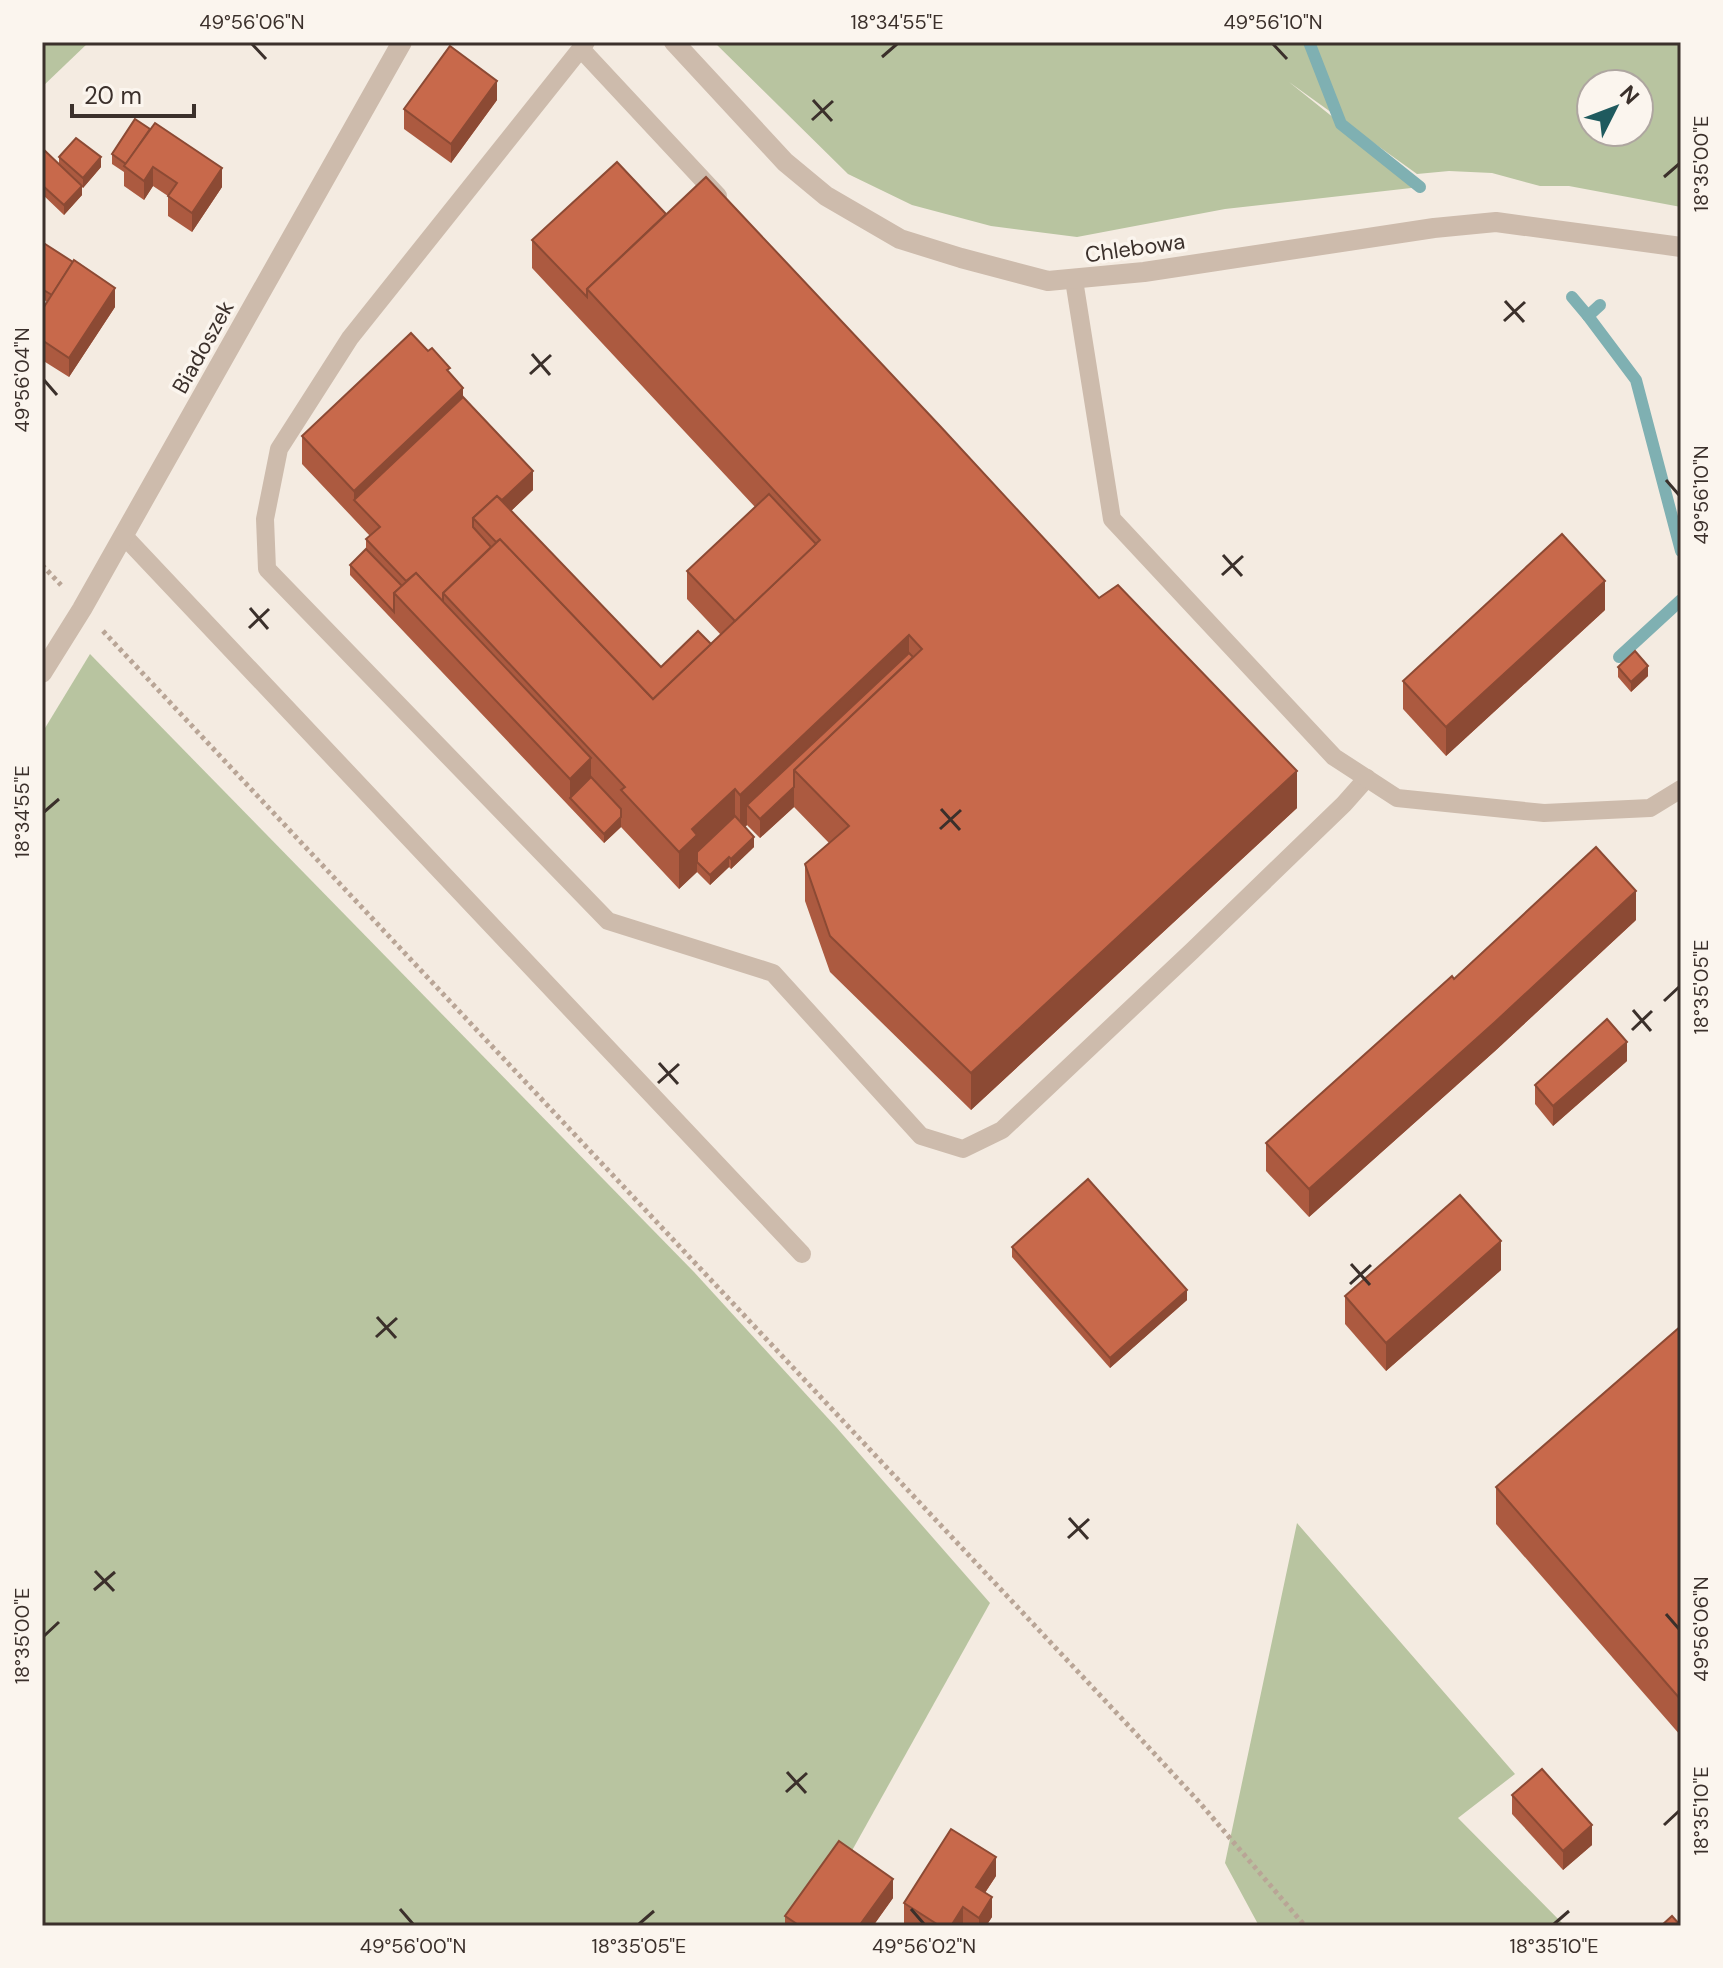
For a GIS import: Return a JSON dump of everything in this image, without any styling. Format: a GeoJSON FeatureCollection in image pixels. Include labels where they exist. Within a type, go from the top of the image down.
{"type":"FeatureCollection","features":[{"type":"Feature","properties":{"kind":"street","name":"Biadoszek"},"geometry":{"type":"LineString","coordinates":[[42,673],[124,536],[402,42]]}},
{"type":"Feature","properties":{"kind":"street","name":"Chlebowa"},"geometry":{"type":"LineString","coordinates":[[674,42],[785,162],[826,196],[900,239],[1048,281],[1144,272],[1434,228],[1496,222],[1681,247]]}},
{"type":"Feature","properties":{"kind":"lane"},"geometry":{"type":"LineString","coordinates":[[730,209],[584,45],[350,338],[279,449],[265,519],[267,569],[608,921],[773,973],[921,1136],[963,1149],[1002,1130],[1192,951],[1367,778]]}},
{"type":"Feature","properties":{"kind":"lane"},"geometry":{"type":"LineString","coordinates":[[1074,280],[1112,519],[1334,757],[1397,798],[1544,813],[1650,808],[1681,789]]}},
{"type":"Feature","properties":{"kind":"lane"},"geometry":{"type":"LineString","coordinates":[[124,536],[802,1254]]}},
{"type":"Feature","properties":{"kind":"path"},"geometry":{"type":"LineString","coordinates":[[42,565],[1137,1734],[1305,1926]]}},
{"type":"Feature","properties":{"kind":"green space"},"geometry":{"type":"Polygon","coordinates":[[[42,42],[89,42],[42,87],[42,42]]]}},
{"type":"Feature","properties":{"kind":"green space"},"geometry":{"type":"Polygon","coordinates":[[[714,42],[1681,42],[1681,207],[1569,186],[1540,186],[1492,173],[1449,171],[1417,174],[1289,82],[1420,187],[1225,209],[1077,237],[991,226],[912,205],[848,174],[714,42]]]}},
{"type":"Feature","properties":{"kind":"green space"},"geometry":{"type":"Polygon","coordinates":[[[90,654],[694,1272],[836,1427],[990,1603],[810,1926],[42,1926],[42,733],[90,654]]]}},
{"type":"Feature","properties":{"kind":"green space"},"geometry":{"type":"Polygon","coordinates":[[[1297,1523],[1515,1774],[1458,1818],[1565,1926],[1259,1926],[1225,1863],[1297,1523]]]}},
{"type":"Feature","properties":{"kind":"building"},"geometry":{"type":"Polygon","coordinates":[[[450,46],[497,81],[451,144],[404,109],[450,46]]]}},
{"type":"Feature","properties":{"kind":"building"},"geometry":{"type":"Polygon","coordinates":[[[135,119],[150,129],[126,164],[112,154],[135,119]]]}},
{"type":"Feature","properties":{"kind":"building"},"geometry":{"type":"Polygon","coordinates":[[[155,123],[222,168],[192,213],[168,196],[177,183],[153,167],[144,181],[124,166],[155,123]]]}},
{"type":"Feature","properties":{"kind":"building"},"geometry":{"type":"Polygon","coordinates":[[[76,138],[101,157],[83,178],[59,157],[76,138]]]}},
{"type":"Feature","properties":{"kind":"building"},"geometry":{"type":"Polygon","coordinates":[[[42,148],[82,186],[64,205],[42,185],[42,148]]]}},
{"type":"Feature","properties":{"kind":"building"},"geometry":{"type":"Polygon","coordinates":[[[617,162],[666,214],[587,289],[587,297],[532,240],[617,162]]]}},
{"type":"Feature","properties":{"kind":"building"},"geometry":{"type":"Polygon","coordinates":[[[706,177],[1099,598],[1118,585],[1297,771],[971,1073],[830,936],[805,864],[849,826],[794,770],[922,649],[909,635],[740,795],[735,789],[692,829],[697,835],[679,852],[621,790],[625,787],[443,593],[500,539],[653,699],[820,540],[587,289],[706,177]]]}},
{"type":"Feature","properties":{"kind":"building"},"geometry":{"type":"Polygon","coordinates":[[[42,242],[73,262],[52,295],[42,289],[42,242]]]}},
{"type":"Feature","properties":{"kind":"building"},"geometry":{"type":"Polygon","coordinates":[[[74,260],[115,288],[69,358],[42,340],[42,310],[74,260]]]}},
{"type":"Feature","properties":{"kind":"building"},"geometry":{"type":"Polygon","coordinates":[[[411,333],[428,351],[432,348],[463,388],[354,491],[302,436],[411,333]]]}},
{"type":"Feature","properties":{"kind":"building"},"geometry":{"type":"Polygon","coordinates":[[[463,397],[533,471],[502,500],[497,496],[473,518],[473,527],[491,547],[443,593],[443,602],[416,573],[406,581],[366,539],[380,527],[354,500],[463,397]]]}},
{"type":"Feature","properties":{"kind":"building"},"geometry":{"type":"Polygon","coordinates":[[[769,494],[816,544],[735,621],[687,571],[769,494]]]}},
{"type":"Feature","properties":{"kind":"building"},"geometry":{"type":"Polygon","coordinates":[[[497,496],[661,667],[698,631],[711,644],[653,699],[500,539],[496,542],[473,518],[497,496]]]}},
{"type":"Feature","properties":{"kind":"building"},"geometry":{"type":"Polygon","coordinates":[[[1562,534],[1605,581],[1446,727],[1403,681],[1562,534]]]}},
{"type":"Feature","properties":{"kind":"building"},"geometry":{"type":"Polygon","coordinates":[[[366,549],[402,586],[394,593],[394,612],[350,565],[366,549]]]}},
{"type":"Feature","properties":{"kind":"building"},"geometry":{"type":"Polygon","coordinates":[[[416,573],[591,758],[570,779],[394,593],[416,573]]]}},
{"type":"Feature","properties":{"kind":"building"},"geometry":{"type":"Polygon","coordinates":[[[1635,651],[1648,666],[1631,682],[1618,667],[1635,651]]]}},
{"type":"Feature","properties":{"kind":"building"},"geometry":{"type":"Polygon","coordinates":[[[909,653],[913,657],[794,770],[794,787],[760,819],[747,805],[909,653]]]}},
{"type":"Feature","properties":{"kind":"building"},"geometry":{"type":"Polygon","coordinates":[[[591,777],[621,809],[621,817],[604,834],[570,798],[591,777]]]}},
{"type":"Feature","properties":{"kind":"building"},"geometry":{"type":"Polygon","coordinates":[[[735,816],[754,837],[710,875],[697,862],[697,852],[735,816]]]}},
{"type":"Feature","properties":{"kind":"building"},"geometry":{"type":"Polygon","coordinates":[[[1596,847],[1636,891],[1309,1189],[1266,1143],[1452,976],[1454,979],[1596,847]]]}},
{"type":"Feature","properties":{"kind":"building"},"geometry":{"type":"Polygon","coordinates":[[[1607,1019],[1627,1042],[1553,1106],[1535,1085],[1607,1019]]]}},
{"type":"Feature","properties":{"kind":"building"},"geometry":{"type":"Polygon","coordinates":[[[1088,1179],[1187,1290],[1110,1358],[1012,1247],[1088,1179]]]}},
{"type":"Feature","properties":{"kind":"building"},"geometry":{"type":"Polygon","coordinates":[[[1460,1195],[1501,1241],[1386,1343],[1345,1296],[1460,1195]]]}},
{"type":"Feature","properties":{"kind":"building"},"geometry":{"type":"Polygon","coordinates":[[[1681,1326],[1681,1700],[1496,1487],[1681,1326]]]}},
{"type":"Feature","properties":{"kind":"building"},"geometry":{"type":"Polygon","coordinates":[[[1542,1769],[1592,1825],[1563,1851],[1512,1795],[1542,1769]]]}},
{"type":"Feature","properties":{"kind":"building"},"geometry":{"type":"Polygon","coordinates":[[[951,1829],[996,1857],[976,1887],[992,1897],[979,1918],[963,1907],[951,1926],[940,1926],[904,1903],[951,1829]]]}},
{"type":"Feature","properties":{"kind":"building"},"geometry":{"type":"Polygon","coordinates":[[[839,1841],[893,1879],[859,1926],[800,1926],[785,1916],[839,1841]]]}},
{"type":"Feature","properties":{"kind":"building"},"geometry":{"type":"Polygon","coordinates":[[[1672,1916],[1681,1926],[1661,1926],[1672,1916]]]}},
{"type":"Feature","properties":{"kind":"waterway"},"geometry":{"type":"LineString","coordinates":[[1309,42],[1341,124],[1420,187]]}},
{"type":"Feature","properties":{"kind":"waterway"},"geometry":{"type":"LineString","coordinates":[[1572,297],[1588,316]]}},
{"type":"Feature","properties":{"kind":"waterway"},"geometry":{"type":"LineString","coordinates":[[1600,305],[1588,316],[1636,380],[1681,551]]}},
{"type":"Feature","properties":{"kind":"waterway"},"geometry":{"type":"LineString","coordinates":[[1619,657],[1681,600]]}}]}
